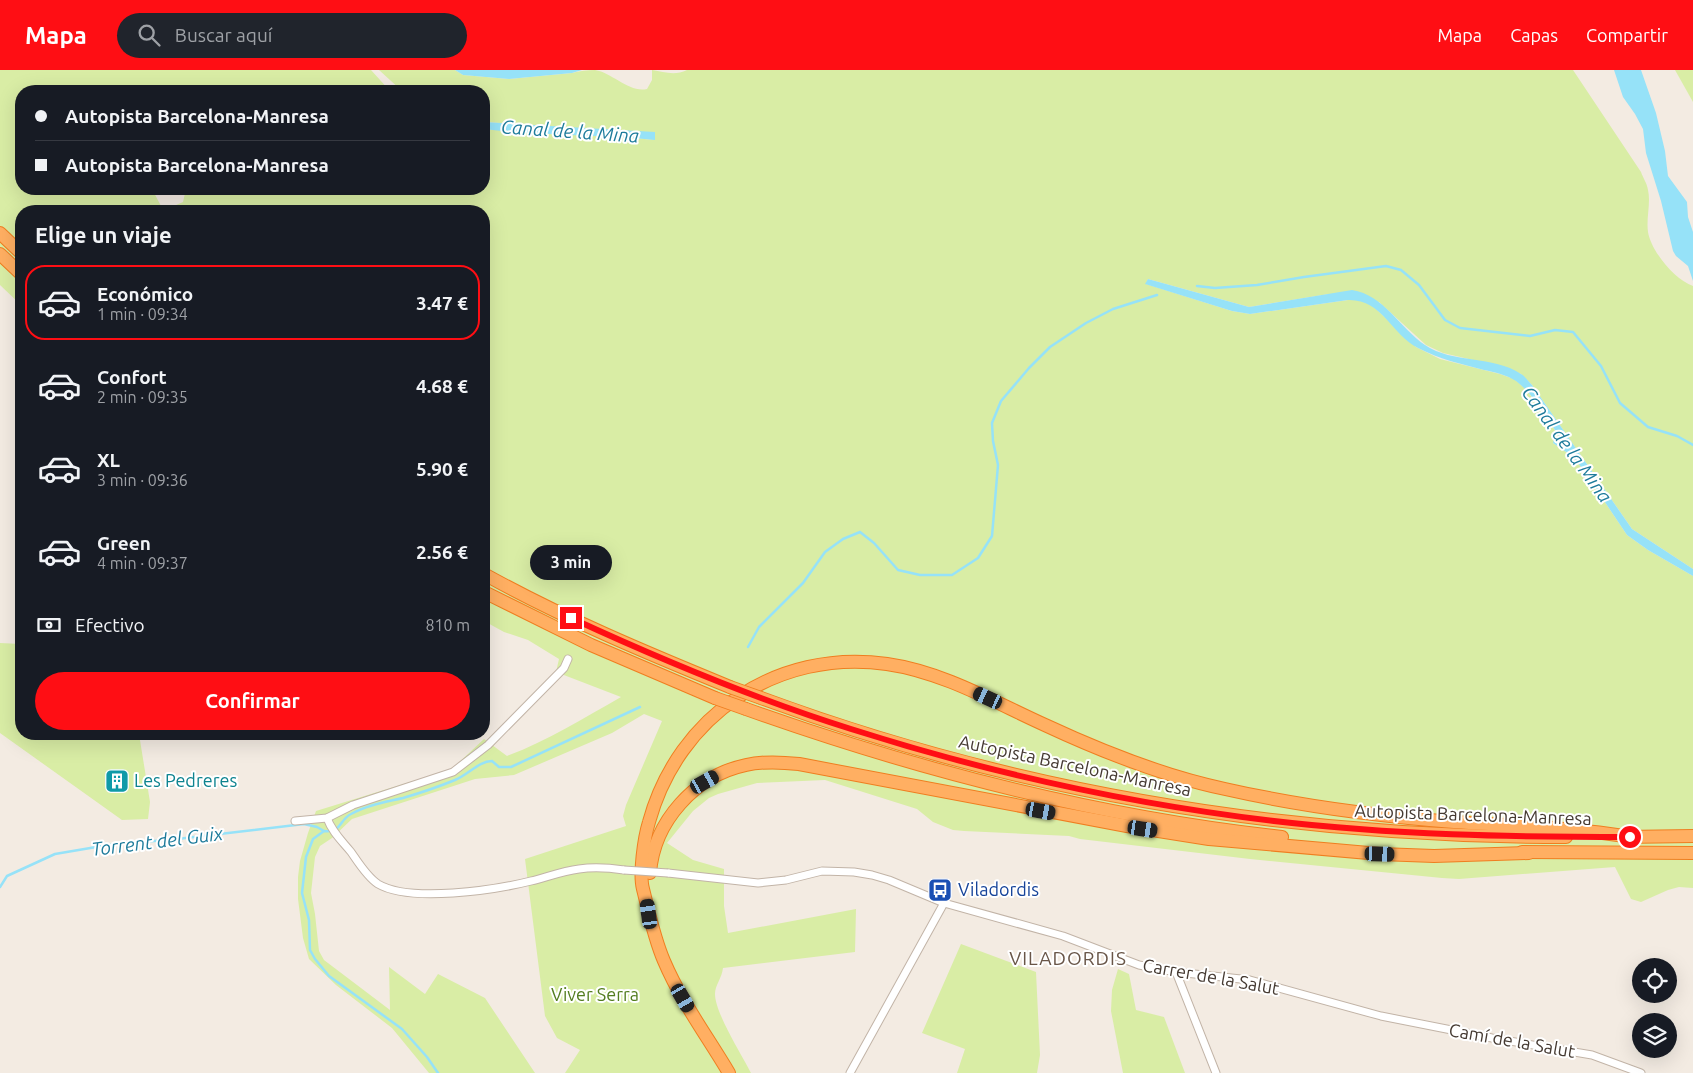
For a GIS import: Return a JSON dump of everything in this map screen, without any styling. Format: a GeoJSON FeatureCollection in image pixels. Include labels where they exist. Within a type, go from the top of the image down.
{"type":"FeatureCollection","features":[{"type":"Feature","properties":{"kind":"highway"},"geometry":{"type":"LineString","coordinates":[[0,233],[15,247]]}},
{"type":"Feature","properties":{"kind":"highway"},"geometry":{"type":"LineString","coordinates":[[0,254],[15,268]]}},
{"type":"Feature","properties":{"kind":"highway","name":"Autopista Barcelona-Manresa"},"geometry":{"type":"LineString","coordinates":[[490,577],[596,630],[652,655],[761,698],[849,728],[982,766],[1112,796],[1200,811],[1342,828],[1437,834],[1693,836]]}},
{"type":"Feature","properties":{"kind":"highway","name":"Autopista Barcelona-Manresa"},"geometry":{"type":"LineString","coordinates":[[490,595],[591,645],[715,698],[746,709],[845,743],[935,770],[1110,811],[1197,826],[1351,845],[1529,853],[1693,853]]}},
{"type":"Feature","properties":{"kind":"highway"},"geometry":{"type":"LineString","coordinates":[[729,1073],[676,986],[663,960],[654,934],[643,889],[642,876],[646,830],[652,809],[668,773],[680,752],[710,718],[736,697],[761,683],[805,667],[838,662],[866,662],[886,663],[928,673],[969,689],[1116,756],[1172,775],[1219,788],[1290,802],[1364,813],[1451,822],[1588,830],[1630,837]]}},
{"type":"Feature","properties":{"kind":"highway"},"geometry":{"type":"LineString","coordinates":[[646,897],[649,890],[654,848],[660,832],[676,807],[694,790],[712,778],[731,769],[744,765],[773,762],[799,764],[1108,823],[1209,839],[1380,854],[1434,856],[1529,853]]}},
{"type":"Feature","properties":{"kind":"street"},"geometry":{"type":"LineString","coordinates":[[295,821],[327,818],[354,805],[453,772],[488,746],[564,668],[568,659]]}},
{"type":"Feature","properties":{"kind":"street","name":"Carrer de la Salut"},"geometry":{"type":"LineString","coordinates":[[327,818],[338,837],[376,883],[391,889],[414,893],[447,894],[529,881],[580,869],[668,873],[758,884],[786,880],[822,871],[854,872],[889,880],[944,904],[1063,936],[1139,965],[1176,972],[1250,980],[1381,1016]]}},
{"type":"Feature","properties":{"kind":"street"},"geometry":{"type":"LineString","coordinates":[[850,1073],[944,904]]}},
{"type":"Feature","properties":{"kind":"street"},"geometry":{"type":"LineString","coordinates":[[1176,972],[1216,1073]]}},
{"type":"Feature","properties":{"kind":"street","name":"Camí de la Salut"},"geometry":{"type":"LineString","coordinates":[[1381,1016],[1592,1055],[1641,1073]]}},
{"type":"Feature","properties":{"kind":"green space"},"geometry":{"type":"Polygon","coordinates":[[[0,70],[371,70],[385,85],[15,85],[15,195],[155,195],[160,205],[15,205],[15,299],[0,285],[0,70]]]}},
{"type":"Feature","properties":{"kind":"green space","name":"Viver Serra"},"geometry":{"type":"Polygon","coordinates":[[[379,70],[455,70],[463,75],[509,79],[595,70],[627,86],[647,89],[652,80],[652,70],[674,73],[687,70],[1573,70],[1641,172],[1647,185],[1649,200],[1648,232],[1654,248],[1665,264],[1679,278],[1693,286],[1693,569],[1632,529],[1532,385],[1521,374],[1507,368],[1443,353],[1426,345],[1379,302],[1329,294],[1249,307],[1148,279],[1146,284],[1232,311],[1250,314],[1359,299],[1373,306],[1416,347],[1440,359],[1514,379],[1526,389],[1564,443],[1553,443],[1572,456],[1582,468],[1627,535],[1648,550],[1693,576],[1693,888],[1679,887],[1641,902],[1631,899],[1615,867],[1459,879],[1250,859],[1080,839],[1069,836],[953,830],[933,822],[917,809],[825,780],[757,783],[709,798],[693,811],[667,843],[693,860],[724,869],[724,906],[728,933],[856,909],[855,952],[723,968],[715,991],[716,1002],[724,1023],[751,1073],[565,1073],[580,1050],[557,1038],[545,1016],[525,859],[626,826],[623,816],[626,805],[662,721],[644,714],[612,733],[514,775],[475,779],[352,819],[332,838],[320,846],[315,857],[311,893],[319,951],[324,960],[390,1010],[389,967],[425,994],[438,974],[485,998],[535,1073],[429,1073],[392,1028],[336,985],[309,959],[303,938],[298,899],[300,861],[316,811],[452,769],[483,740],[507,756],[551,736],[621,697],[556,672],[559,659],[528,640],[504,632],[490,624],[490,205],[176,205],[183,202],[185,195],[490,195],[490,129],[654,140],[560,127],[490,122],[490,85],[395,85],[379,70]]]}},
{"type":"Feature","properties":{"kind":"green space"},"geometry":{"type":"Polygon","coordinates":[[[1675,70],[1693,70],[1693,102],[1675,70]]]}},
{"type":"Feature","properties":{"kind":"green space"},"geometry":{"type":"Polygon","coordinates":[[[0,643],[15,644],[15,740],[140,740],[150,802],[148,819],[122,820],[0,733],[0,643]]]}},
{"type":"Feature","properties":{"kind":"green space"},"geometry":{"type":"Polygon","coordinates":[[[961,944],[1036,972],[1040,1055],[1037,1073],[957,1073],[965,1049],[922,1033],[961,944]]]}},
{"type":"Feature","properties":{"kind":"green space"},"geometry":{"type":"Polygon","coordinates":[[[1118,969],[1129,974],[1136,1010],[1164,1017],[1185,1073],[1123,1073],[1111,1011],[1112,990],[1118,969]]]}},
{"type":"Feature","properties":{"kind":"water"},"geometry":{"type":"Polygon","coordinates":[[[455,70],[582,70],[572,73],[509,79],[463,75],[455,70]]]}},
{"type":"Feature","properties":{"kind":"water"},"geometry":{"type":"Polygon","coordinates":[[[1614,70],[1641,70],[1656,113],[1665,151],[1668,176],[1687,202],[1688,217],[1693,232],[1693,281],[1688,266],[1673,251],[1661,201],[1646,153],[1643,129],[1623,97],[1614,70]]]}},
{"type":"Feature","properties":{"kind":"water","name":"Canal de la Mina"},"geometry":{"type":"Polygon","coordinates":[[[490,122],[655,132],[655,140],[612,137],[490,130],[490,122]]]}},
{"type":"Feature","properties":{"kind":"water","name":"Canal de la Mina"},"geometry":{"type":"Polygon","coordinates":[[[1148,279],[1249,307],[1352,290],[1363,293],[1383,305],[1416,338],[1436,351],[1510,368],[1525,377],[1532,385],[1632,529],[1693,569],[1693,576],[1648,550],[1627,535],[1582,468],[1572,456],[1553,443],[1554,439],[1563,442],[1530,394],[1516,381],[1500,374],[1442,358],[1418,348],[1400,334],[1378,311],[1360,301],[1348,300],[1250,314],[1232,311],[1145,284],[1148,279]]]}},
{"type":"Feature","properties":{"kind":"waterway"},"geometry":{"type":"LineString","coordinates":[[1197,286],[1215,288],[1257,285],[1386,266],[1401,270],[1419,285],[1445,320],[1460,328],[1530,336],[1555,330],[1573,332],[1601,366],[1620,403],[1648,427],[1677,436],[1693,445]]}},
{"type":"Feature","properties":{"kind":"waterway"},"geometry":{"type":"LineString","coordinates":[[748,647],[759,627],[803,583],[825,552],[843,539],[860,532],[874,543],[898,570],[920,575],[952,575],[978,558],[992,536],[998,465],[993,441],[992,423],[1001,401],[1050,347],[1086,323],[1113,309],[1157,295]]}},
{"type":"Feature","properties":{"kind":"waterway"},"geometry":{"type":"LineString","coordinates":[[438,1073],[427,1057],[402,1029],[329,976],[310,950],[309,920],[302,893],[306,857],[313,839],[324,831],[334,830],[347,817],[363,808],[403,798],[442,785],[460,778],[487,762],[492,761],[499,767],[511,767],[640,707]]}},
{"type":"Feature","properties":{"kind":"waterway","name":"Torrent del Guix"},"geometry":{"type":"LineString","coordinates":[[0,887],[7,876],[55,854],[108,845],[304,824],[324,831]]}},
{"type":"Feature","properties":{"kind":"place","name":"Les Pedreres"},"geometry":{"type":"Point","coordinates":[117,781]}},
{"type":"Feature","properties":{"kind":"place","name":"Viladordis"},"geometry":{"type":"Point","coordinates":[940,890]}},
{"type":"Feature","properties":{"kind":"district","name":"VILADORDIS"},"geometry":{"type":"Point","coordinates":[1068,958]}},
{"type":"Feature","properties":{"kind":"route"},"geometry":{"type":"LineString","coordinates":[[571,618],[652,655],[730,687],[794,710],[890,741],[982,766],[1112,796],[1200,811],[1352,829],[1530,837],[1630,837]]}}]}
